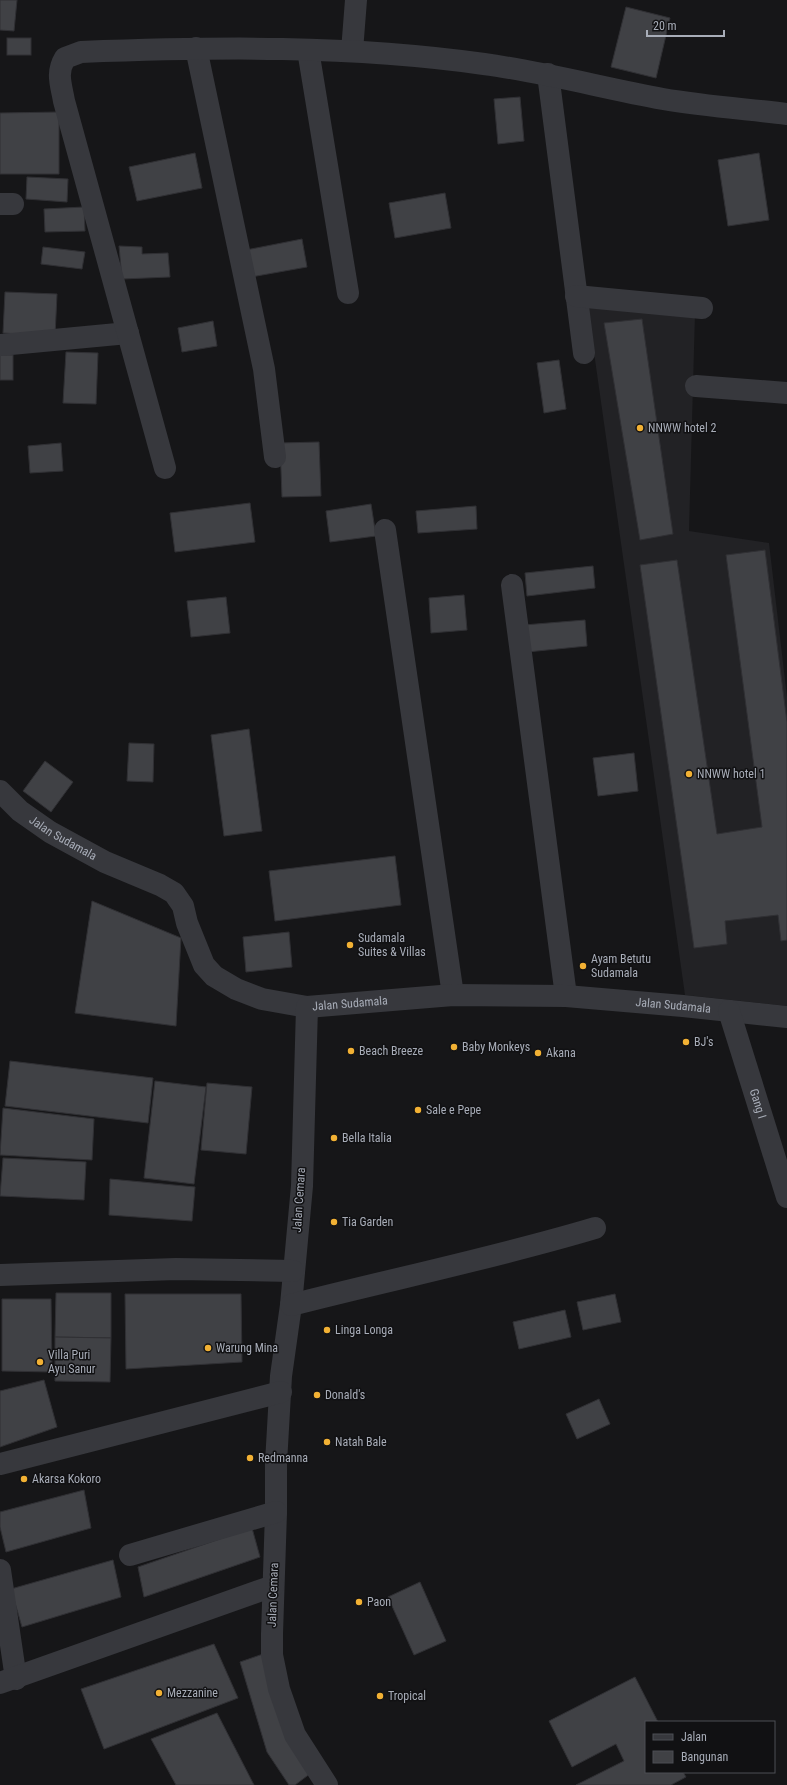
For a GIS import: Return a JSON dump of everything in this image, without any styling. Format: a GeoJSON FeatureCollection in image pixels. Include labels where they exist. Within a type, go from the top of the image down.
{"type":"FeatureCollection","features":[{"type":"Feature","properties":{"kind":"street"},"geometry":{"type":"LineString","coordinates":[[352,51],[356,0]]}},
{"type":"Feature","properties":{"kind":"street"},"geometry":{"type":"LineString","coordinates":[[196,48],[264,370],[275,457]]}},
{"type":"Feature","properties":{"kind":"street"},"geometry":{"type":"LineString","coordinates":[[165,468],[64,101],[59,75],[60,66],[65,58],[81,52],[196,48],[352,51],[484,64],[548,74],[663,99],[787,114]]}},
{"type":"Feature","properties":{"kind":"street"},"geometry":{"type":"LineString","coordinates":[[308,50],[348,293]]}},
{"type":"Feature","properties":{"kind":"street"},"geometry":{"type":"LineString","coordinates":[[548,74],[584,353]]}},
{"type":"Feature","properties":{"kind":"street"},"geometry":{"type":"LineString","coordinates":[[576,296],[702,308]]}},
{"type":"Feature","properties":{"kind":"street"},"geometry":{"type":"LineString","coordinates":[[0,345],[128,333]]}},
{"type":"Feature","properties":{"kind":"street"},"geometry":{"type":"LineString","coordinates":[[696,386],[787,393]]}},
{"type":"Feature","properties":{"kind":"street"},"geometry":{"type":"LineString","coordinates":[[385,530],[453,995]]}},
{"type":"Feature","properties":{"kind":"street"},"geometry":{"type":"LineString","coordinates":[[512,585],[566,996]]}},
{"type":"Feature","properties":{"kind":"street","name":"Jalan Sudamala"},"geometry":{"type":"LineString","coordinates":[[0,791],[20,811],[50,832],[104,862],[160,885],[174,893],[183,906],[187,923],[204,965],[214,976],[236,989],[262,998],[307,1007],[453,995],[566,996],[787,1017]]}},
{"type":"Feature","properties":{"kind":"street","name":"Jalan Cemara"},"geometry":{"type":"LineString","coordinates":[[307,1007],[302,1186],[281,1392],[276,1463],[272,1655],[279,1689],[294,1735],[327,1785]]}},
{"type":"Feature","properties":{"kind":"street","name":"Gang I"},"geometry":{"type":"LineString","coordinates":[[730,1011],[787,1197]]}},
{"type":"Feature","properties":{"kind":"street"},"geometry":{"type":"LineString","coordinates":[[291,1305],[404,1276],[536,1246],[595,1228]]}},
{"type":"Feature","properties":{"kind":"street"},"geometry":{"type":"LineString","coordinates":[[0,1275],[176,1269],[293,1271]]}},
{"type":"Feature","properties":{"kind":"street"},"geometry":{"type":"LineString","coordinates":[[0,1464],[281,1392]]}},
{"type":"Feature","properties":{"kind":"street"},"geometry":{"type":"LineString","coordinates":[[130,1555],[276,1512]]}},
{"type":"Feature","properties":{"kind":"street"},"geometry":{"type":"LineString","coordinates":[[0,1570],[8,1681],[273,1586]]}},
{"type":"Feature","properties":{"kind":"shaded area"},"geometry":{"type":"Polygon","coordinates":[[[587,303],[695,313],[689,531],[769,543],[787,697],[787,1006],[685,995],[587,303]]]}},
{"type":"Feature","properties":{"kind":"building"},"geometry":{"type":"Polygon","coordinates":[[[0,0],[17,0],[14,31],[0,30],[0,0]]]}},
{"type":"Feature","properties":{"kind":"building"},"geometry":{"type":"Polygon","coordinates":[[[626,7],[670,18],[656,78],[611,67],[626,7]]]}},
{"type":"Feature","properties":{"kind":"building"},"geometry":{"type":"Polygon","coordinates":[[[7,38],[31,38],[31,55],[7,55],[7,38]]]}},
{"type":"Feature","properties":{"kind":"building"},"geometry":{"type":"Polygon","coordinates":[[[520,97],[524,141],[498,144],[494,99],[520,97]]]}},
{"type":"Feature","properties":{"kind":"building"},"geometry":{"type":"Polygon","coordinates":[[[59,112],[59,174],[0,174],[0,113],[59,112]]]}},
{"type":"Feature","properties":{"kind":"building"},"geometry":{"type":"Polygon","coordinates":[[[195,153],[202,188],[137,201],[129,167],[195,153]]]}},
{"type":"Feature","properties":{"kind":"building"},"geometry":{"type":"Polygon","coordinates":[[[759,153],[769,220],[728,226],[718,160],[759,153]]]}},
{"type":"Feature","properties":{"kind":"building"},"geometry":{"type":"Polygon","coordinates":[[[27,177],[68,179],[67,202],[26,199],[27,177]]]}},
{"type":"Feature","properties":{"kind":"building"},"geometry":{"type":"Polygon","coordinates":[[[445,193],[451,228],[395,238],[389,203],[445,193]]]}},
{"type":"Feature","properties":{"kind":"building"},"geometry":{"type":"Polygon","coordinates":[[[84,207],[85,231],[45,232],[44,209],[84,207]]]}},
{"type":"Feature","properties":{"kind":"building"},"geometry":{"type":"Polygon","coordinates":[[[302,239],[307,267],[251,277],[246,250],[302,239]]]}},
{"type":"Feature","properties":{"kind":"building"},"geometry":{"type":"Polygon","coordinates":[[[119,246],[142,247],[142,254],[168,253],[170,277],[122,279],[119,246]]]}},
{"type":"Feature","properties":{"kind":"building"},"geometry":{"type":"Polygon","coordinates":[[[43,247],[85,252],[82,269],[41,264],[43,247]]]}},
{"type":"Feature","properties":{"kind":"building"},"geometry":{"type":"Polygon","coordinates":[[[5,292],[57,294],[55,336],[3,333],[5,292]]]}},
{"type":"Feature","properties":{"kind":"building","name":"NNWW hotel 2"},"geometry":{"type":"Polygon","coordinates":[[[642,319],[673,534],[640,540],[604,323],[642,319]]]}},
{"type":"Feature","properties":{"kind":"building"},"geometry":{"type":"Polygon","coordinates":[[[213,321],[217,346],[182,352],[178,328],[213,321]]]}},
{"type":"Feature","properties":{"kind":"building"},"geometry":{"type":"Polygon","coordinates":[[[66,352],[98,353],[96,404],[63,403],[66,352]]]}},
{"type":"Feature","properties":{"kind":"building"},"geometry":{"type":"Polygon","coordinates":[[[0,355],[13,355],[13,380],[0,380],[0,355]]]}},
{"type":"Feature","properties":{"kind":"building"},"geometry":{"type":"Polygon","coordinates":[[[559,360],[566,409],[544,413],[537,363],[559,360]]]}},
{"type":"Feature","properties":{"kind":"building"},"geometry":{"type":"Polygon","coordinates":[[[319,442],[321,496],[282,497],[280,443],[319,442]]]}},
{"type":"Feature","properties":{"kind":"building"},"geometry":{"type":"Polygon","coordinates":[[[61,443],[63,471],[30,473],[28,446],[61,443]]]}},
{"type":"Feature","properties":{"kind":"building"},"geometry":{"type":"Polygon","coordinates":[[[250,503],[255,542],[175,552],[170,513],[250,503]]]}},
{"type":"Feature","properties":{"kind":"building"},"geometry":{"type":"Polygon","coordinates":[[[371,504],[376,536],[330,542],[326,511],[371,504]]]}},
{"type":"Feature","properties":{"kind":"building"},"geometry":{"type":"Polygon","coordinates":[[[476,506],[477,529],[418,533],[416,511],[476,506]]]}},
{"type":"Feature","properties":{"kind":"building","name":"NNWW hotel 1"},"geometry":{"type":"Polygon","coordinates":[[[765,550],[787,722],[787,940],[781,941],[778,915],[725,921],[727,944],[694,948],[640,565],[677,560],[717,834],[762,827],[726,555],[765,550]]]}},
{"type":"Feature","properties":{"kind":"building"},"geometry":{"type":"Polygon","coordinates":[[[593,566],[595,588],[527,596],[525,573],[593,566]]]}},
{"type":"Feature","properties":{"kind":"building"},"geometry":{"type":"Polygon","coordinates":[[[464,595],[467,630],[431,633],[429,598],[464,595]]]}},
{"type":"Feature","properties":{"kind":"building"},"geometry":{"type":"Polygon","coordinates":[[[226,597],[230,633],[191,637],[187,601],[226,597]]]}},
{"type":"Feature","properties":{"kind":"building"},"geometry":{"type":"Polygon","coordinates":[[[585,620],[587,646],[527,652],[524,625],[585,620]]]}},
{"type":"Feature","properties":{"kind":"building"},"geometry":{"type":"Polygon","coordinates":[[[249,729],[262,831],[224,836],[211,735],[249,729]]]}},
{"type":"Feature","properties":{"kind":"building"},"geometry":{"type":"Polygon","coordinates":[[[129,743],[154,744],[153,782],[127,781],[129,743]]]}},
{"type":"Feature","properties":{"kind":"building"},"geometry":{"type":"Polygon","coordinates":[[[634,753],[638,791],[598,796],[593,758],[634,753]]]}},
{"type":"Feature","properties":{"kind":"building"},"geometry":{"type":"Polygon","coordinates":[[[45,761],[73,782],[51,812],[23,791],[45,761]]]}},
{"type":"Feature","properties":{"kind":"building"},"geometry":{"type":"Polygon","coordinates":[[[395,856],[401,905],[275,921],[269,871],[395,856]]]}},
{"type":"Feature","properties":{"kind":"building"},"geometry":{"type":"Polygon","coordinates":[[[92,901],[181,938],[176,1026],[75,1013],[92,901]]]}},
{"type":"Feature","properties":{"kind":"building"},"geometry":{"type":"Polygon","coordinates":[[[289,932],[292,967],[246,972],[243,937],[289,932]]]}},
{"type":"Feature","properties":{"kind":"building"},"geometry":{"type":"Polygon","coordinates":[[[10,1061],[153,1078],[148,1123],[5,1106],[10,1061]]]}},
{"type":"Feature","properties":{"kind":"building"},"geometry":{"type":"Polygon","coordinates":[[[155,1081],[206,1087],[194,1184],[144,1178],[155,1081]]]}},
{"type":"Feature","properties":{"kind":"building"},"geometry":{"type":"Polygon","coordinates":[[[207,1083],[252,1087],[246,1154],[201,1150],[207,1083]]]}},
{"type":"Feature","properties":{"kind":"building"},"geometry":{"type":"Polygon","coordinates":[[[3,1108],[94,1119],[92,1160],[0,1155],[3,1108]]]}},
{"type":"Feature","properties":{"kind":"building"},"geometry":{"type":"Polygon","coordinates":[[[3,1158],[86,1162],[84,1200],[0,1196],[3,1158]]]}},
{"type":"Feature","properties":{"kind":"building"},"geometry":{"type":"Polygon","coordinates":[[[110,1179],[195,1187],[192,1221],[109,1215],[110,1179]]]}},
{"type":"Feature","properties":{"kind":"building"},"geometry":{"type":"Polygon","coordinates":[[[56,1293],[111,1293],[111,1338],[55,1337],[56,1293]]]}},
{"type":"Feature","properties":{"kind":"building"},"geometry":{"type":"Polygon","coordinates":[[[125,1294],[241,1294],[242,1362],[126,1369],[125,1294]]]}},
{"type":"Feature","properties":{"kind":"building"},"geometry":{"type":"Polygon","coordinates":[[[615,1294],[621,1322],[583,1330],[577,1302],[615,1294]]]}},
{"type":"Feature","properties":{"kind":"building"},"geometry":{"type":"Polygon","coordinates":[[[2,1299],[51,1299],[52,1372],[2,1371],[2,1299]]]}},
{"type":"Feature","properties":{"kind":"building"},"geometry":{"type":"Polygon","coordinates":[[[565,1310],[571,1337],[519,1349],[513,1322],[565,1310]]]}},
{"type":"Feature","properties":{"kind":"building"},"geometry":{"type":"Polygon","coordinates":[[[55,1337],[111,1338],[110,1382],[55,1381],[55,1337]]]}},
{"type":"Feature","properties":{"kind":"building"},"geometry":{"type":"Polygon","coordinates":[[[44,1380],[57,1427],[0,1447],[0,1391],[44,1380]]]}},
{"type":"Feature","properties":{"kind":"building"},"geometry":{"type":"Polygon","coordinates":[[[599,1399],[610,1424],[577,1439],[566,1414],[599,1399]]]}},
{"type":"Feature","properties":{"kind":"building"},"geometry":{"type":"Polygon","coordinates":[[[84,1490],[91,1528],[6,1552],[0,1527],[0,1512],[84,1490]]]}},
{"type":"Feature","properties":{"kind":"building"},"geometry":{"type":"Polygon","coordinates":[[[252,1528],[260,1557],[144,1597],[138,1567],[252,1528]]]}},
{"type":"Feature","properties":{"kind":"building"},"geometry":{"type":"Polygon","coordinates":[[[113,1560],[121,1597],[22,1627],[11,1589],[113,1560]]]}},
{"type":"Feature","properties":{"kind":"building"},"geometry":{"type":"Polygon","coordinates":[[[420,1582],[446,1641],[414,1655],[388,1597],[420,1582]]]}},
{"type":"Feature","properties":{"kind":"building","name":"Mezzanine"},"geometry":{"type":"Polygon","coordinates":[[[214,1644],[238,1698],[104,1749],[81,1689],[214,1644]]]}},
{"type":"Feature","properties":{"kind":"building"},"geometry":{"type":"Polygon","coordinates":[[[266,1653],[311,1773],[295,1785],[289,1785],[267,1752],[240,1662],[266,1653]]]}},
{"type":"Feature","properties":{"kind":"building"},"geometry":{"type":"Polygon","coordinates":[[[635,1677],[657,1721],[645,1721],[645,1773],[684,1773],[686,1777],[671,1785],[576,1785],[624,1761],[616,1744],[572,1767],[549,1721],[635,1677]]]}},
{"type":"Feature","properties":{"kind":"building"},"geometry":{"type":"Polygon","coordinates":[[[217,1713],[254,1785],[176,1785],[151,1739],[217,1713]]]}},
{"type":"Feature","properties":{"kind":"place","name":"NNWW hotel 2"},"geometry":{"type":"Point","coordinates":[640,428]}},
{"type":"Feature","properties":{"kind":"place","name":"NNWW hotel 1"},"geometry":{"type":"Point","coordinates":[689,774]}},
{"type":"Feature","properties":{"kind":"place","name":"Sudamala Suites & Villas"},"geometry":{"type":"Point","coordinates":[350,945]}},
{"type":"Feature","properties":{"kind":"place","name":"Ayam Betutu Sudamala"},"geometry":{"type":"Point","coordinates":[583,966]}},
{"type":"Feature","properties":{"kind":"place","name":"BJ's"},"geometry":{"type":"Point","coordinates":[686,1042]}},
{"type":"Feature","properties":{"kind":"place","name":"Baby Monkeys"},"geometry":{"type":"Point","coordinates":[454,1047]}},
{"type":"Feature","properties":{"kind":"place","name":"Beach Breeze"},"geometry":{"type":"Point","coordinates":[351,1051]}},
{"type":"Feature","properties":{"kind":"place","name":"Akana"},"geometry":{"type":"Point","coordinates":[538,1053]}},
{"type":"Feature","properties":{"kind":"place","name":"Sale e Pepe"},"geometry":{"type":"Point","coordinates":[418,1110]}},
{"type":"Feature","properties":{"kind":"place","name":"Bella Italia"},"geometry":{"type":"Point","coordinates":[334,1138]}},
{"type":"Feature","properties":{"kind":"place","name":"Tia Garden"},"geometry":{"type":"Point","coordinates":[334,1222]}},
{"type":"Feature","properties":{"kind":"place","name":"Linga Longa"},"geometry":{"type":"Point","coordinates":[327,1330]}},
{"type":"Feature","properties":{"kind":"place","name":"Warung Mina"},"geometry":{"type":"Point","coordinates":[208,1348]}},
{"type":"Feature","properties":{"kind":"place","name":"Villa Puri Ayu Sanur"},"geometry":{"type":"Point","coordinates":[40,1362]}},
{"type":"Feature","properties":{"kind":"place","name":"Donald's"},"geometry":{"type":"Point","coordinates":[317,1395]}},
{"type":"Feature","properties":{"kind":"place","name":"Natah Bale"},"geometry":{"type":"Point","coordinates":[327,1442]}},
{"type":"Feature","properties":{"kind":"place","name":"Redmanna"},"geometry":{"type":"Point","coordinates":[250,1458]}},
{"type":"Feature","properties":{"kind":"place","name":"Akarsa Kokoro"},"geometry":{"type":"Point","coordinates":[24,1479]}},
{"type":"Feature","properties":{"kind":"place","name":"Paon"},"geometry":{"type":"Point","coordinates":[359,1602]}},
{"type":"Feature","properties":{"kind":"place","name":"Mezzanine"},"geometry":{"type":"Point","coordinates":[159,1693]}},
{"type":"Feature","properties":{"kind":"place","name":"Tropical"},"geometry":{"type":"Point","coordinates":[380,1696]}}]}
